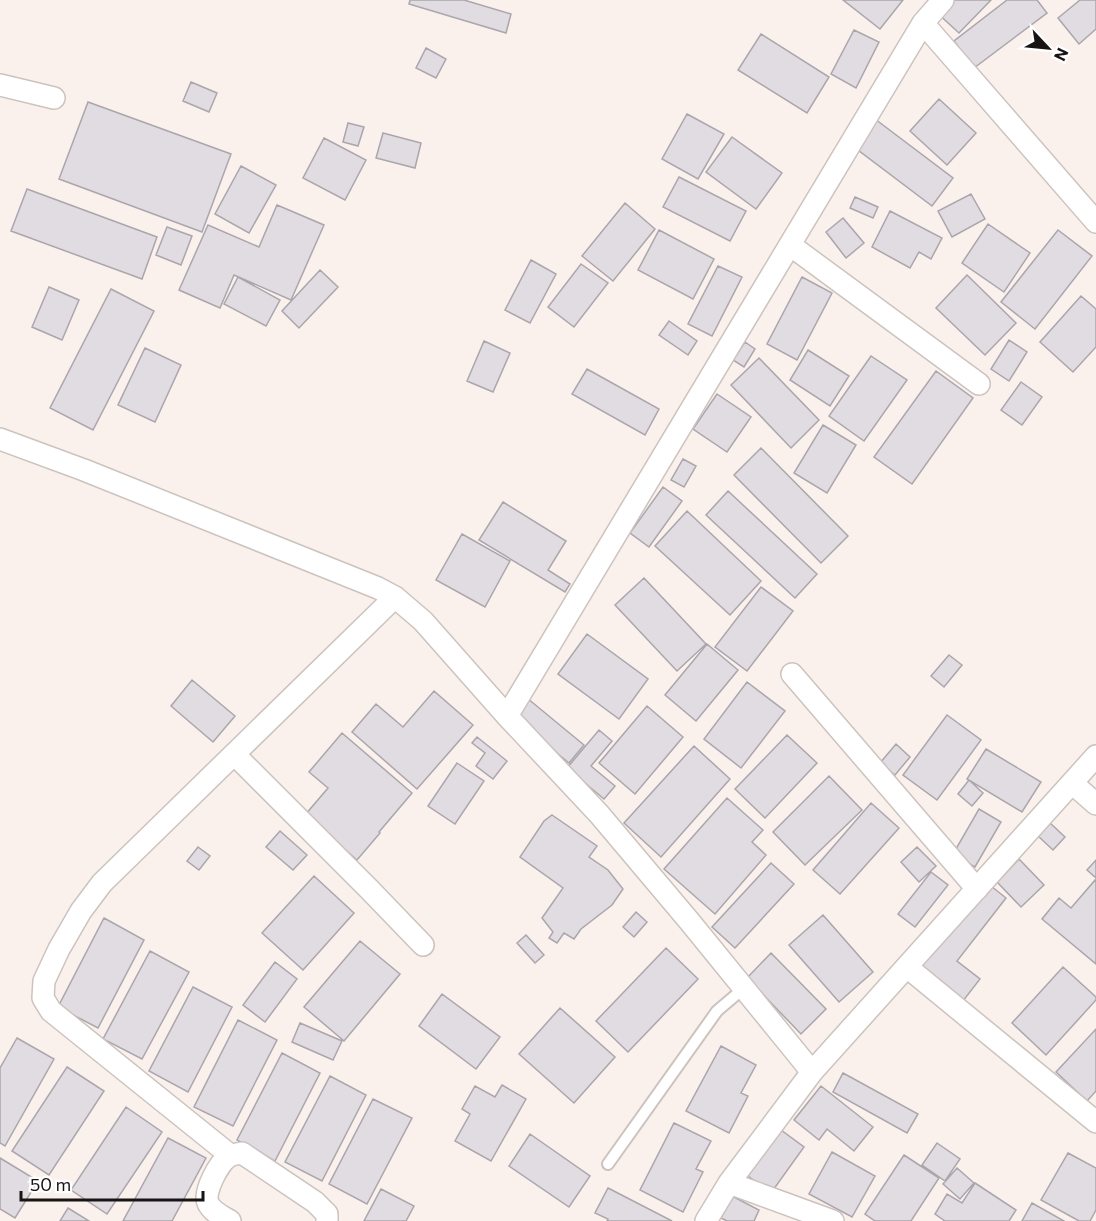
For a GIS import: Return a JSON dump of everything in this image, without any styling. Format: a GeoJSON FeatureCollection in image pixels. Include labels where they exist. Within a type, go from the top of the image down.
{"type":"FeatureCollection","features":[{"type":"Feature","properties":{"kind":"street"},"geometry":{"type":"LineString","coordinates":[[507,716],[923,23],[943,0]]}},
{"type":"Feature","properties":{"kind":"street"},"geometry":{"type":"LineString","coordinates":[[923,23],[1096,222]]}},
{"type":"Feature","properties":{"kind":"street"},"geometry":{"type":"LineString","coordinates":[[0,85],[54,98]]}},
{"type":"Feature","properties":{"kind":"street"},"geometry":{"type":"LineString","coordinates":[[790,245],[980,384]]}},
{"type":"Feature","properties":{"kind":"street"},"geometry":{"type":"LineString","coordinates":[[0,439],[378,588],[395,597],[423,621],[507,716],[599,814],[812,1072]]}},
{"type":"Feature","properties":{"kind":"street"},"geometry":{"type":"LineString","coordinates":[[230,1155],[51,1011],[43,998],[44,981],[81,911],[102,883],[395,597]]}},
{"type":"Feature","properties":{"kind":"street"},"geometry":{"type":"LineString","coordinates":[[792,674],[977,889]]}},
{"type":"Feature","properties":{"kind":"street"},"geometry":{"type":"LineString","coordinates":[[234,754],[423,945]]}},
{"type":"Feature","properties":{"kind":"street"},"geometry":{"type":"LineString","coordinates":[[706,1221],[729,1183],[812,1072],[1096,756]]}},
{"type":"Feature","properties":{"kind":"street"},"geometry":{"type":"LineString","coordinates":[[1072,783],[1096,804]]}},
{"type":"Feature","properties":{"kind":"street"},"geometry":{"type":"LineString","coordinates":[[907,967],[1096,1122]]}},
{"type":"Feature","properties":{"kind":"street"},"geometry":{"type":"LineString","coordinates":[[230,1221],[215,1212],[206,1196],[220,1165],[230,1155],[242,1153],[315,1202],[327,1215],[327,1221]]}},
{"type":"Feature","properties":{"kind":"street"},"geometry":{"type":"LineString","coordinates":[[729,1183],[833,1221]]}},
{"type":"Feature","properties":{"kind":"lane"},"geometry":{"type":"LineString","coordinates":[[608,1164],[717,1011],[744,988]]}},
{"type":"Feature","properties":{"kind":"building"},"geometry":{"type":"Polygon","coordinates":[[[410,0],[464,0],[511,14],[506,33],[409,4],[410,0]]]}},
{"type":"Feature","properties":{"kind":"building"},"geometry":{"type":"Polygon","coordinates":[[[843,0],[903,0],[880,29],[843,0]]]}},
{"type":"Feature","properties":{"kind":"building"},"geometry":{"type":"Polygon","coordinates":[[[945,0],[991,0],[959,33],[935,11],[945,0]]]}},
{"type":"Feature","properties":{"kind":"building"},"geometry":{"type":"Polygon","coordinates":[[[1007,0],[1037,0],[1047,13],[974,68],[954,41],[1007,0]]]}},
{"type":"Feature","properties":{"kind":"building"},"geometry":{"type":"Polygon","coordinates":[[[1080,0],[1096,0],[1096,29],[1079,44],[1058,18],[1080,0]]]}},
{"type":"Feature","properties":{"kind":"building"},"geometry":{"type":"Polygon","coordinates":[[[854,30],[879,42],[856,88],[831,74],[854,30]]]}},
{"type":"Feature","properties":{"kind":"building"},"geometry":{"type":"Polygon","coordinates":[[[761,34],[829,77],[807,113],[738,70],[761,34]]]}},
{"type":"Feature","properties":{"kind":"building"},"geometry":{"type":"Polygon","coordinates":[[[426,48],[446,59],[436,78],[416,68],[426,48]]]}},
{"type":"Feature","properties":{"kind":"building"},"geometry":{"type":"Polygon","coordinates":[[[191,82],[217,93],[209,112],[183,101],[191,82]]]}},
{"type":"Feature","properties":{"kind":"building"},"geometry":{"type":"Polygon","coordinates":[[[939,99],[976,133],[947,165],[910,131],[939,99]]]}},
{"type":"Feature","properties":{"kind":"building"},"geometry":{"type":"Polygon","coordinates":[[[88,102],[231,154],[202,232],[59,179],[88,102]]]}},
{"type":"Feature","properties":{"kind":"building"},"geometry":{"type":"Polygon","coordinates":[[[687,114],[724,134],[698,179],[662,159],[687,114]]]}},
{"type":"Feature","properties":{"kind":"building"},"geometry":{"type":"Polygon","coordinates":[[[875,119],[953,178],[932,206],[854,147],[875,119]]]}},
{"type":"Feature","properties":{"kind":"building"},"geometry":{"type":"Polygon","coordinates":[[[348,123],[364,127],[358,146],[343,142],[348,123]]]}},
{"type":"Feature","properties":{"kind":"building"},"geometry":{"type":"Polygon","coordinates":[[[383,133],[421,143],[415,168],[376,158],[383,133]]]}},
{"type":"Feature","properties":{"kind":"building"},"geometry":{"type":"Polygon","coordinates":[[[732,137],[782,173],[756,209],[706,172],[732,137]]]}},
{"type":"Feature","properties":{"kind":"building"},"geometry":{"type":"Polygon","coordinates":[[[324,138],[366,160],[345,200],[303,178],[324,138]]]}},
{"type":"Feature","properties":{"kind":"building"},"geometry":{"type":"Polygon","coordinates":[[[241,166],[276,185],[249,233],[215,214],[241,166]]]}},
{"type":"Feature","properties":{"kind":"building"},"geometry":{"type":"Polygon","coordinates":[[[679,177],[746,211],[730,241],[663,207],[679,177]]]}},
{"type":"Feature","properties":{"kind":"building"},"geometry":{"type":"Polygon","coordinates":[[[27,189],[157,237],[142,279],[11,231],[27,189]]]}},
{"type":"Feature","properties":{"kind":"building"},"geometry":{"type":"Polygon","coordinates":[[[971,194],[985,219],[952,237],[938,211],[971,194]]]}},
{"type":"Feature","properties":{"kind":"building"},"geometry":{"type":"Polygon","coordinates":[[[855,197],[878,207],[873,218],[850,208],[855,197]]]}},
{"type":"Feature","properties":{"kind":"building"},"geometry":{"type":"Polygon","coordinates":[[[625,203],[655,229],[613,281],[582,256],[625,203]]]}},
{"type":"Feature","properties":{"kind":"building"},"geometry":{"type":"Polygon","coordinates":[[[277,205],[324,225],[291,300],[234,275],[220,308],[179,290],[208,225],[259,247],[277,205]]]}},
{"type":"Feature","properties":{"kind":"building"},"geometry":{"type":"Polygon","coordinates":[[[890,211],[942,238],[931,259],[919,252],[910,268],[872,247],[890,211]]]}},
{"type":"Feature","properties":{"kind":"building"},"geometry":{"type":"Polygon","coordinates":[[[843,218],[864,243],[846,258],[826,232],[843,218]]]}},
{"type":"Feature","properties":{"kind":"building"},"geometry":{"type":"Polygon","coordinates":[[[988,224],[1030,253],[1004,292],[962,263],[988,224]]]}},
{"type":"Feature","properties":{"kind":"building"},"geometry":{"type":"Polygon","coordinates":[[[167,227],[192,236],[181,265],[156,255],[167,227]]]}},
{"type":"Feature","properties":{"kind":"building"},"geometry":{"type":"Polygon","coordinates":[[[659,230],[714,259],[693,299],[638,270],[659,230]]]}},
{"type":"Feature","properties":{"kind":"building"},"geometry":{"type":"Polygon","coordinates":[[[1058,230],[1092,256],[1035,329],[1001,302],[1058,230]]]}},
{"type":"Feature","properties":{"kind":"building"},"geometry":{"type":"Polygon","coordinates":[[[531,260],[556,274],[530,323],[505,310],[531,260]]]}},
{"type":"Feature","properties":{"kind":"building"},"geometry":{"type":"Polygon","coordinates":[[[581,264],[608,283],[574,327],[548,307],[581,264]]]}},
{"type":"Feature","properties":{"kind":"building"},"geometry":{"type":"Polygon","coordinates":[[[718,266],[742,277],[712,336],[688,324],[718,266]]]}},
{"type":"Feature","properties":{"kind":"building"},"geometry":{"type":"Polygon","coordinates":[[[320,270],[338,287],[299,328],[282,311],[320,270]]]}},
{"type":"Feature","properties":{"kind":"building"},"geometry":{"type":"Polygon","coordinates":[[[967,275],[1016,323],[985,355],[936,308],[967,275]]]}},
{"type":"Feature","properties":{"kind":"building"},"geometry":{"type":"Polygon","coordinates":[[[238,277],[280,300],[266,326],[224,304],[238,277]]]}},
{"type":"Feature","properties":{"kind":"building"},"geometry":{"type":"Polygon","coordinates":[[[802,277],[832,293],[797,360],[767,344],[802,277]]]}},
{"type":"Feature","properties":{"kind":"building"},"geometry":{"type":"Polygon","coordinates":[[[49,287],[79,300],[62,340],[32,327],[49,287]]]}},
{"type":"Feature","properties":{"kind":"building"},"geometry":{"type":"Polygon","coordinates":[[[111,289],[154,311],[93,430],[50,408],[111,289]]]}},
{"type":"Feature","properties":{"kind":"building"},"geometry":{"type":"Polygon","coordinates":[[[1081,296],[1096,309],[1096,347],[1073,372],[1040,342],[1081,296]]]}},
{"type":"Feature","properties":{"kind":"building"},"geometry":{"type":"Polygon","coordinates":[[[669,321],[697,341],[688,355],[659,335],[669,321]]]}},
{"type":"Feature","properties":{"kind":"building"},"geometry":{"type":"Polygon","coordinates":[[[1009,340],[1027,352],[1009,381],[991,369],[1009,340]]]}},
{"type":"Feature","properties":{"kind":"building"},"geometry":{"type":"Polygon","coordinates":[[[484,341],[510,353],[493,392],[467,381],[484,341]]]}},
{"type":"Feature","properties":{"kind":"building"},"geometry":{"type":"Polygon","coordinates":[[[745,342],[755,349],[744,367],[733,360],[745,342]]]}},
{"type":"Feature","properties":{"kind":"building"},"geometry":{"type":"Polygon","coordinates":[[[145,348],[181,365],[155,422],[118,405],[145,348]]]}},
{"type":"Feature","properties":{"kind":"building"},"geometry":{"type":"Polygon","coordinates":[[[808,350],[849,376],[830,406],[790,380],[808,350]]]}},
{"type":"Feature","properties":{"kind":"building"},"geometry":{"type":"Polygon","coordinates":[[[871,356],[907,380],[864,441],[829,416],[871,356]]]}},
{"type":"Feature","properties":{"kind":"building"},"geometry":{"type":"Polygon","coordinates":[[[759,358],[819,420],[791,448],[731,385],[759,358]]]}},
{"type":"Feature","properties":{"kind":"building"},"geometry":{"type":"Polygon","coordinates":[[[587,369],[659,409],[645,435],[572,394],[587,369]]]}},
{"type":"Feature","properties":{"kind":"building"},"geometry":{"type":"Polygon","coordinates":[[[936,371],[973,398],[912,484],[874,457],[936,371]]]}},
{"type":"Feature","properties":{"kind":"building"},"geometry":{"type":"Polygon","coordinates":[[[1021,382],[1042,397],[1022,425],[1001,410],[1021,382]]]}},
{"type":"Feature","properties":{"kind":"building"},"geometry":{"type":"Polygon","coordinates":[[[717,394],[751,417],[727,452],[693,429],[717,394]]]}},
{"type":"Feature","properties":{"kind":"building"},"geometry":{"type":"Polygon","coordinates":[[[823,425],[856,445],[827,493],[794,473],[823,425]]]}},
{"type":"Feature","properties":{"kind":"building"},"geometry":{"type":"Polygon","coordinates":[[[761,448],[848,536],[821,563],[734,475],[761,448]]]}},
{"type":"Feature","properties":{"kind":"building"},"geometry":{"type":"Polygon","coordinates":[[[683,459],[696,466],[684,487],[671,480],[683,459]]]}},
{"type":"Feature","properties":{"kind":"building"},"geometry":{"type":"Polygon","coordinates":[[[663,487],[682,501],[649,547],[630,533],[663,487]]]}},
{"type":"Feature","properties":{"kind":"building"},"geometry":{"type":"Polygon","coordinates":[[[728,491],[817,574],[795,598],[706,515],[728,491]]]}},
{"type":"Feature","properties":{"kind":"building"},"geometry":{"type":"Polygon","coordinates":[[[503,502],[566,541],[548,570],[570,584],[565,592],[479,540],[503,502]]]}},
{"type":"Feature","properties":{"kind":"building"},"geometry":{"type":"Polygon","coordinates":[[[687,511],[761,581],[730,615],[655,546],[687,511]]]}},
{"type":"Feature","properties":{"kind":"building"},"geometry":{"type":"Polygon","coordinates":[[[462,534],[510,561],[485,607],[436,580],[462,534]]]}},
{"type":"Feature","properties":{"kind":"building"},"geometry":{"type":"Polygon","coordinates":[[[644,578],[706,644],[677,671],[615,605],[644,578]]]}},
{"type":"Feature","properties":{"kind":"building"},"geometry":{"type":"Polygon","coordinates":[[[761,587],[793,611],[747,671],[715,647],[761,587]]]}},
{"type":"Feature","properties":{"kind":"building"},"geometry":{"type":"Polygon","coordinates":[[[587,634],[648,679],[619,719],[558,674],[587,634]]]}},
{"type":"Feature","properties":{"kind":"building"},"geometry":{"type":"Polygon","coordinates":[[[707,644],[738,670],[696,721],[665,695],[707,644]]]}},
{"type":"Feature","properties":{"kind":"building"},"geometry":{"type":"Polygon","coordinates":[[[949,655],[962,665],[944,687],[931,676],[949,655]]]}},
{"type":"Feature","properties":{"kind":"building"},"geometry":{"type":"Polygon","coordinates":[[[192,680],[235,716],[213,742],[171,706],[192,680]]]}},
{"type":"Feature","properties":{"kind":"building"},"geometry":{"type":"Polygon","coordinates":[[[747,682],[785,711],[741,768],[704,739],[747,682]]]}},
{"type":"Feature","properties":{"kind":"building"},"geometry":{"type":"Polygon","coordinates":[[[434,691],[473,725],[417,789],[352,732],[376,704],[403,727],[434,691]]]}},
{"type":"Feature","properties":{"kind":"building"},"geometry":{"type":"Polygon","coordinates":[[[527,698],[584,745],[569,763],[512,716],[527,698]]]}},
{"type":"Feature","properties":{"kind":"building"},"geometry":{"type":"Polygon","coordinates":[[[647,706],[683,737],[635,794],[599,763],[647,706]]]}},
{"type":"Feature","properties":{"kind":"building"},"geometry":{"type":"Polygon","coordinates":[[[947,715],[981,740],[937,800],[903,775],[947,715]]]}},
{"type":"Feature","properties":{"kind":"building"},"geometry":{"type":"Polygon","coordinates":[[[599,730],[612,741],[591,766],[615,786],[604,799],[567,768],[599,730]]]}},
{"type":"Feature","properties":{"kind":"building"},"geometry":{"type":"Polygon","coordinates":[[[342,733],[412,793],[357,860],[305,815],[328,788],[309,772],[342,733]]]}},
{"type":"Feature","properties":{"kind":"building"},"geometry":{"type":"Polygon","coordinates":[[[787,735],[817,763],[765,818],[735,789],[787,735]]]}},
{"type":"Feature","properties":{"kind":"building"},"geometry":{"type":"Polygon","coordinates":[[[477,737],[507,761],[493,779],[476,766],[485,753],[472,743],[477,737]]]}},
{"type":"Feature","properties":{"kind":"building"},"geometry":{"type":"Polygon","coordinates":[[[896,744],[910,757],[895,775],[880,763],[896,744]]]}},
{"type":"Feature","properties":{"kind":"building"},"geometry":{"type":"Polygon","coordinates":[[[694,746],[730,779],[661,857],[624,823],[694,746]]]}},
{"type":"Feature","properties":{"kind":"building"},"geometry":{"type":"Polygon","coordinates":[[[986,749],[1041,782],[1022,812],[967,779],[986,749]]]}},
{"type":"Feature","properties":{"kind":"building"},"geometry":{"type":"Polygon","coordinates":[[[457,763],[484,781],[455,824],[428,806],[457,763]]]}},
{"type":"Feature","properties":{"kind":"building"},"geometry":{"type":"Polygon","coordinates":[[[829,776],[862,810],[805,865],[773,832],[829,776]]]}},
{"type":"Feature","properties":{"kind":"building"},"geometry":{"type":"Polygon","coordinates":[[[969,780],[983,793],[972,806],[958,794],[969,780]]]}},
{"type":"Feature","properties":{"kind":"building"},"geometry":{"type":"Polygon","coordinates":[[[727,798],[763,830],[752,842],[766,855],[715,914],[664,869],[727,798]]]}},
{"type":"Feature","properties":{"kind":"building"},"geometry":{"type":"Polygon","coordinates":[[[871,803],[899,828],[840,894],[813,870],[871,803]]]}},
{"type":"Feature","properties":{"kind":"building"},"geometry":{"type":"Polygon","coordinates":[[[979,809],[1001,822],[975,867],[953,854],[979,809]]]}},
{"type":"Feature","properties":{"kind":"building"},"geometry":{"type":"Polygon","coordinates":[[[552,815],[597,846],[589,857],[608,870],[623,889],[612,905],[581,929],[574,939],[564,933],[557,943],[549,938],[553,932],[542,918],[563,888],[520,857],[544,821],[552,815]]]}},
{"type":"Feature","properties":{"kind":"building"},"geometry":{"type":"Polygon","coordinates":[[[1049,822],[1065,837],[1053,850],[1038,836],[1049,822]]]}},
{"type":"Feature","properties":{"kind":"building"},"geometry":{"type":"Polygon","coordinates":[[[280,831],[307,855],[293,870],[266,847],[280,831]]]}},
{"type":"Feature","properties":{"kind":"building"},"geometry":{"type":"Polygon","coordinates":[[[198,847],[210,856],[199,870],[187,861],[198,847]]]}},
{"type":"Feature","properties":{"kind":"building"},"geometry":{"type":"Polygon","coordinates":[[[917,847],[936,866],[919,882],[901,862],[917,847]]]}},
{"type":"Feature","properties":{"kind":"building"},"geometry":{"type":"Polygon","coordinates":[[[1019,859],[1044,885],[1021,907],[997,882],[1019,859]]]}},
{"type":"Feature","properties":{"kind":"building"},"geometry":{"type":"Polygon","coordinates":[[[1096,860],[1096,878],[1087,870],[1096,860]]]}},
{"type":"Feature","properties":{"kind":"building"},"geometry":{"type":"Polygon","coordinates":[[[771,863],[794,884],[735,948],[712,927],[771,863]]]}},
{"type":"Feature","properties":{"kind":"building"},"geometry":{"type":"Polygon","coordinates":[[[931,872],[948,885],[915,927],[898,914],[931,872]]]}},
{"type":"Feature","properties":{"kind":"building"},"geometry":{"type":"Polygon","coordinates":[[[314,876],[354,913],[303,970],[262,933],[314,876]]]}},
{"type":"Feature","properties":{"kind":"building"},"geometry":{"type":"Polygon","coordinates":[[[1096,879],[1096,964],[1042,919],[1059,898],[1071,908],[1096,879]]]}},
{"type":"Feature","properties":{"kind":"building"},"geometry":{"type":"Polygon","coordinates":[[[986,882],[1006,898],[957,961],[980,979],[963,1001],[920,966],[986,882]]]}},
{"type":"Feature","properties":{"kind":"building"},"geometry":{"type":"Polygon","coordinates":[[[636,912],[647,922],[634,937],[623,927],[636,912]]]}},
{"type":"Feature","properties":{"kind":"building"},"geometry":{"type":"Polygon","coordinates":[[[823,915],[873,972],[839,1002],[789,945],[823,915]]]}},
{"type":"Feature","properties":{"kind":"building"},"geometry":{"type":"Polygon","coordinates":[[[104,918],[144,940],[98,1028],[58,1007],[104,918]]]}},
{"type":"Feature","properties":{"kind":"building"},"geometry":{"type":"Polygon","coordinates":[[[526,935],[544,955],[535,963],[517,943],[526,935]]]}},
{"type":"Feature","properties":{"kind":"building"},"geometry":{"type":"Polygon","coordinates":[[[360,941],[400,974],[344,1041],[304,1007],[360,941]]]}},
{"type":"Feature","properties":{"kind":"building"},"geometry":{"type":"Polygon","coordinates":[[[666,948],[698,979],[628,1052],[596,1021],[666,948]]]}},
{"type":"Feature","properties":{"kind":"building"},"geometry":{"type":"Polygon","coordinates":[[[150,951],[189,972],[142,1059],[103,1039],[150,951]]]}},
{"type":"Feature","properties":{"kind":"building"},"geometry":{"type":"Polygon","coordinates":[[[771,953],[826,1009],[801,1034],[747,978],[771,953]]]}},
{"type":"Feature","properties":{"kind":"building"},"geometry":{"type":"Polygon","coordinates":[[[275,962],[297,979],[265,1022],[243,1005],[275,962]]]}},
{"type":"Feature","properties":{"kind":"building"},"geometry":{"type":"Polygon","coordinates":[[[1063,967],[1096,997],[1096,1000],[1046,1055],[1012,1023],[1063,967]]]}},
{"type":"Feature","properties":{"kind":"building"},"geometry":{"type":"Polygon","coordinates":[[[193,987],[232,1007],[188,1092],[149,1071],[193,987]]]}},
{"type":"Feature","properties":{"kind":"building"},"geometry":{"type":"Polygon","coordinates":[[[442,994],[500,1037],[476,1069],[419,1026],[442,994]]]}},
{"type":"Feature","properties":{"kind":"building"},"geometry":{"type":"Polygon","coordinates":[[[560,1008],[615,1057],[574,1103],[519,1054],[560,1008]]]}},
{"type":"Feature","properties":{"kind":"building"},"geometry":{"type":"Polygon","coordinates":[[[238,1020],[277,1040],[233,1126],[194,1107],[238,1020]]]}},
{"type":"Feature","properties":{"kind":"building"},"geometry":{"type":"Polygon","coordinates":[[[300,1023],[342,1041],[333,1060],[292,1042],[300,1023]]]}},
{"type":"Feature","properties":{"kind":"building"},"geometry":{"type":"Polygon","coordinates":[[[1096,1029],[1096,1091],[1087,1101],[1056,1072],[1096,1029]]]}},
{"type":"Feature","properties":{"kind":"building"},"geometry":{"type":"Polygon","coordinates":[[[17,1038],[54,1059],[5,1146],[0,1143],[0,1068],[17,1038]]]}},
{"type":"Feature","properties":{"kind":"building"},"geometry":{"type":"Polygon","coordinates":[[[721,1046],[756,1065],[741,1093],[748,1096],[729,1133],[686,1111],[721,1046]]]}},
{"type":"Feature","properties":{"kind":"building"},"geometry":{"type":"Polygon","coordinates":[[[282,1053],[320,1073],[275,1161],[237,1140],[282,1053]]]}},
{"type":"Feature","properties":{"kind":"building"},"geometry":{"type":"Polygon","coordinates":[[[67,1067],[104,1091],[49,1175],[12,1151],[67,1067]]]}},
{"type":"Feature","properties":{"kind":"building"},"geometry":{"type":"Polygon","coordinates":[[[843,1073],[918,1114],[907,1133],[833,1092],[843,1073]]]}},
{"type":"Feature","properties":{"kind":"building"},"geometry":{"type":"Polygon","coordinates":[[[330,1076],[366,1095],[322,1181],[285,1162],[330,1076]]]}},
{"type":"Feature","properties":{"kind":"building"},"geometry":{"type":"Polygon","coordinates":[[[502,1085],[526,1099],[491,1161],[455,1141],[470,1114],[462,1109],[475,1086],[495,1097],[502,1085]]]}},
{"type":"Feature","properties":{"kind":"building"},"geometry":{"type":"Polygon","coordinates":[[[821,1086],[873,1127],[854,1151],[827,1129],[819,1140],[794,1120],[821,1086]]]}},
{"type":"Feature","properties":{"kind":"building"},"geometry":{"type":"Polygon","coordinates":[[[373,1099],[412,1118],[367,1204],[329,1184],[373,1099]]]}},
{"type":"Feature","properties":{"kind":"building"},"geometry":{"type":"Polygon","coordinates":[[[126,1107],[162,1132],[107,1214],[71,1190],[126,1107]]]}},
{"type":"Feature","properties":{"kind":"building"},"geometry":{"type":"Polygon","coordinates":[[[674,1123],[711,1141],[696,1169],[703,1172],[683,1212],[640,1190],[674,1123]]]}},
{"type":"Feature","properties":{"kind":"building"},"geometry":{"type":"Polygon","coordinates":[[[781,1130],[804,1147],[771,1193],[748,1176],[781,1130]]]}},
{"type":"Feature","properties":{"kind":"building"},"geometry":{"type":"Polygon","coordinates":[[[530,1134],[590,1176],[569,1207],[509,1166],[530,1134]]]}},
{"type":"Feature","properties":{"kind":"building"},"geometry":{"type":"Polygon","coordinates":[[[168,1138],[206,1158],[172,1221],[123,1221],[168,1138]]]}},
{"type":"Feature","properties":{"kind":"building"},"geometry":{"type":"Polygon","coordinates":[[[937,1143],[960,1159],[945,1181],[922,1165],[937,1143]]]}},
{"type":"Feature","properties":{"kind":"building"},"geometry":{"type":"Polygon","coordinates":[[[832,1152],[875,1176],[852,1217],[809,1194],[832,1152]]]}},
{"type":"Feature","properties":{"kind":"building"},"geometry":{"type":"Polygon","coordinates":[[[1068,1153],[1096,1168],[1096,1210],[1090,1221],[1079,1221],[1041,1200],[1068,1153]]]}},
{"type":"Feature","properties":{"kind":"building"},"geometry":{"type":"Polygon","coordinates":[[[904,1155],[939,1178],[911,1221],[875,1221],[865,1214],[904,1155]]]}},
{"type":"Feature","properties":{"kind":"building"},"geometry":{"type":"Polygon","coordinates":[[[0,1158],[38,1181],[15,1218],[0,1209],[0,1158]]]}},
{"type":"Feature","properties":{"kind":"building"},"geometry":{"type":"Polygon","coordinates":[[[957,1168],[974,1183],[960,1199],[943,1184],[957,1168]]]}},
{"type":"Feature","properties":{"kind":"building"},"geometry":{"type":"Polygon","coordinates":[[[975,1183],[1016,1210],[1009,1221],[945,1221],[935,1214],[947,1194],[962,1203],[975,1183]]]}},
{"type":"Feature","properties":{"kind":"building"},"geometry":{"type":"Polygon","coordinates":[[[608,1188],[672,1221],[607,1221],[608,1219],[595,1213],[608,1188]]]}},
{"type":"Feature","properties":{"kind":"building"},"geometry":{"type":"Polygon","coordinates":[[[381,1189],[414,1206],[406,1221],[364,1221],[381,1189]]]}},
{"type":"Feature","properties":{"kind":"building"},"geometry":{"type":"Polygon","coordinates":[[[732,1196],[759,1210],[754,1221],[727,1221],[721,1218],[732,1196]]]}},
{"type":"Feature","properties":{"kind":"building"},"geometry":{"type":"Polygon","coordinates":[[[1032,1203],[1064,1221],[1022,1221],[1032,1203]]]}},
{"type":"Feature","properties":{"kind":"building"},"geometry":{"type":"Polygon","coordinates":[[[68,1208],[89,1221],[60,1221],[68,1208]]]}}]}
